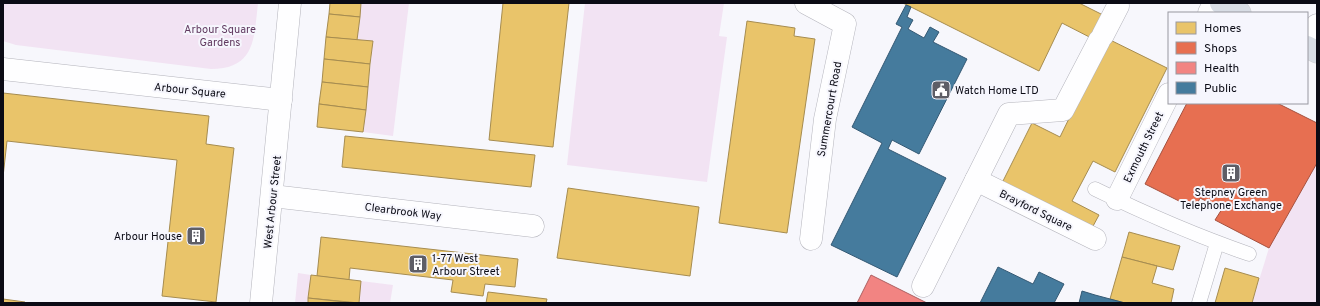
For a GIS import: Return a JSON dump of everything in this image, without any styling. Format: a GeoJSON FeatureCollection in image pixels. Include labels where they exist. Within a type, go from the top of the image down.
{"type":"FeatureCollection","features":[{"type":"Feature","properties":{"kind":"highway"},"geometry":{"type":"LineString","coordinates":[[1221,3],[1238,12]]}},
{"type":"Feature","properties":{"kind":"highway"},"geometry":{"type":"LineString","coordinates":[[1308,48],[1317,52]]}},
{"type":"Feature","properties":{"kind":"street"},"geometry":{"type":"LineString","coordinates":[[281,100],[290,3]]}},
{"type":"Feature","properties":{"kind":"street","name":"Summercourt Road"},"geometry":{"type":"LineString","coordinates":[[806,3],[845,24],[825,120],[811,239]]}},
{"type":"Feature","properties":{"kind":"street"},"geometry":{"type":"LineString","coordinates":[[1210,12],[1214,3]]}},
{"type":"Feature","properties":{"kind":"street"},"geometry":{"type":"LineString","coordinates":[[923,286],[1009,114],[1063,110],[1118,6]]}},
{"type":"Feature","properties":{"kind":"street"},"geometry":{"type":"LineString","coordinates":[[1308,45],[1317,25]]}},
{"type":"Feature","properties":{"kind":"street","name":"Arbour Square"},"geometry":{"type":"LineString","coordinates":[[3,69],[281,100]]}},
{"type":"Feature","properties":{"kind":"street","name":"Exmouth Street"},"geometry":{"type":"LineString","coordinates":[[1117,200],[1168,96]]}},
{"type":"Feature","properties":{"kind":"street","name":"West Arbour Street"},"geometry":{"type":"LineString","coordinates":[[261,303],[281,100]]}},
{"type":"Feature","properties":{"kind":"street","name":"Brayford Square"},"geometry":{"type":"LineString","coordinates":[[976,180],[1095,239]]}},
{"type":"Feature","properties":{"kind":"street","name":"Clearbrook Way"},"geometry":{"type":"LineString","coordinates":[[272,196],[533,226]]}},
{"type":"Feature","properties":{"kind":"lane"},"geometry":{"type":"LineString","coordinates":[[1095,188],[1117,200],[1217,243],[1249,254]]}},
{"type":"Feature","properties":{"kind":"lane"},"geometry":{"type":"LineString","coordinates":[[1199,303],[1217,243]]}},
{"type":"Feature","properties":{"kind":"green space","name":"Arbour Square Gardens"},"geometry":{"type":"Polygon","coordinates":[[[3,3],[258,3],[253,39],[250,49],[245,57],[226,68],[211,69],[16,45],[3,41],[3,3]]]}},
{"type":"Feature","properties":{"kind":"green space"},"geometry":{"type":"Polygon","coordinates":[[[361,3],[409,3],[393,136],[363,132],[373,42],[357,40],[361,3]]]}},
{"type":"Feature","properties":{"kind":"green space"},"geometry":{"type":"Polygon","coordinates":[[[585,3],[724,3],[719,36],[727,37],[707,182],[567,165],[585,3]]]}},
{"type":"Feature","properties":{"kind":"green space"},"geometry":{"type":"Polygon","coordinates":[[[1317,163],[1317,303],[1252,303],[1269,248],[1317,163]]]}},
{"type":"Feature","properties":{"kind":"green space"},"geometry":{"type":"Polygon","coordinates":[[[298,273],[311,275],[308,303],[295,303],[298,273]]]}},
{"type":"Feature","properties":{"kind":"green space"},"geometry":{"type":"Polygon","coordinates":[[[361,281],[393,285],[390,303],[359,303],[361,281]]]}},
{"type":"Feature","properties":{"kind":"building: Homes"},"geometry":{"type":"Polygon","coordinates":[[[330,3],[361,3],[360,17],[329,14],[330,3]]]}},
{"type":"Feature","properties":{"kind":"building: Homes"},"geometry":{"type":"Polygon","coordinates":[[[503,3],[569,3],[553,147],[489,140],[503,3]]]}},
{"type":"Feature","properties":{"kind":"building: Homes"},"geometry":{"type":"Polygon","coordinates":[[[903,3],[1079,3],[1103,15],[1094,32],[1167,68],[1115,172],[1093,161],[1072,201],[1099,215],[1092,228],[1002,183],[1032,123],[1060,137],[1105,45],[1062,23],[1039,71],[903,3]]]}},
{"type":"Feature","properties":{"kind":"building: Homes"},"geometry":{"type":"Polygon","coordinates":[[[329,14],[360,17],[357,40],[326,37],[329,14]]]}},
{"type":"Feature","properties":{"kind":"building: Homes"},"geometry":{"type":"Polygon","coordinates":[[[747,21],[795,28],[794,36],[815,39],[787,233],[719,223],[747,21]]]}},
{"type":"Feature","properties":{"kind":"building: Homes"},"geometry":{"type":"Polygon","coordinates":[[[326,37],[373,41],[370,64],[324,59],[326,37]]]}},
{"type":"Feature","properties":{"kind":"building: Homes"},"geometry":{"type":"Polygon","coordinates":[[[324,59],[370,64],[368,87],[322,82],[324,59]]]}},
{"type":"Feature","properties":{"kind":"building: Homes"},"geometry":{"type":"Polygon","coordinates":[[[322,82],[368,87],[366,110],[319,104],[322,82]]]}},
{"type":"Feature","properties":{"kind":"building: Homes","name":"Arbour House"},"geometry":{"type":"Polygon","coordinates":[[[3,93],[209,116],[206,144],[234,148],[216,302],[162,296],[177,160],[7,141],[3,177],[3,93]]]}},
{"type":"Feature","properties":{"kind":"building: Homes"},"geometry":{"type":"Polygon","coordinates":[[[319,104],[366,110],[363,132],[317,127],[319,104]]]}},
{"type":"Feature","properties":{"kind":"building: Homes"},"geometry":{"type":"Polygon","coordinates":[[[345,136],[535,155],[531,187],[342,167],[345,136]]]}},
{"type":"Feature","properties":{"kind":"building: Homes"},"geometry":{"type":"Polygon","coordinates":[[[568,188],[699,207],[690,276],[557,258],[568,188]]]}},
{"type":"Feature","properties":{"kind":"building: Homes"},"geometry":{"type":"Polygon","coordinates":[[[1129,232],[1180,246],[1173,270],[1122,257],[1129,232]]]}},
{"type":"Feature","properties":{"kind":"building: Homes","name":"1-77 West Arbour Street"},"geometry":{"type":"Polygon","coordinates":[[[321,237],[518,259],[515,287],[485,284],[483,296],[451,292],[453,280],[350,268],[349,280],[317,276],[321,237]]]}},
{"type":"Feature","properties":{"kind":"building: Homes"},"geometry":{"type":"Polygon","coordinates":[[[1122,257],[1157,266],[1152,283],[1174,289],[1171,303],[1125,303],[1110,299],[1122,257]]]}},
{"type":"Feature","properties":{"kind":"building: Homes"},"geometry":{"type":"Polygon","coordinates":[[[1225,268],[1259,278],[1252,303],[1215,303],[1225,268]]]}},
{"type":"Feature","properties":{"kind":"building: Homes"},"geometry":{"type":"Polygon","coordinates":[[[311,275],[361,281],[359,303],[308,298],[311,275]]]}},
{"type":"Feature","properties":{"kind":"building: Homes"},"geometry":{"type":"Polygon","coordinates":[[[488,292],[547,299],[546,303],[486,303],[488,292]]]}},
{"type":"Feature","properties":{"kind":"building: Homes"},"geometry":{"type":"Polygon","coordinates":[[[308,298],[354,303],[308,303],[308,298]]]}},
{"type":"Feature","properties":{"kind":"building: Homes"},"geometry":{"type":"Polygon","coordinates":[[[3,299],[25,302],[25,303],[3,303],[3,299]]]}},
{"type":"Feature","properties":{"kind":"building: Shops","name":"Stepney Green Telephone Exchange"},"geometry":{"type":"Polygon","coordinates":[[[1186,104],[1279,104],[1317,123],[1317,163],[1269,248],[1215,220],[1222,209],[1200,198],[1195,209],[1145,184],[1186,104]]]}},
{"type":"Feature","properties":{"kind":"building: Health"},"geometry":{"type":"Polygon","coordinates":[[[871,275],[927,303],[857,303],[871,275]]]}},
{"type":"Feature","properties":{"kind":"building: Public"},"geometry":{"type":"Polygon","coordinates":[[[906,5],[911,7],[907,17],[913,20],[908,29],[924,38],[930,27],[939,32],[933,42],[967,59],[919,154],[892,140],[888,149],[946,178],[897,277],[831,245],[882,143],[852,127],[902,27],[896,24],[906,5]]]}},
{"type":"Feature","properties":{"kind":"building: Public"},"geometry":{"type":"Polygon","coordinates":[[[998,267],[1033,284],[1039,272],[1064,284],[1054,303],[980,303],[998,267]]]}},
{"type":"Feature","properties":{"kind":"building: Public"},"geometry":{"type":"Polygon","coordinates":[[[1082,291],[1095,295],[1125,303],[1079,303],[1082,291]]]}},
{"type":"Feature","properties":{"kind":"place","name":"Watch Home LTD"},"geometry":{"type":"Point","coordinates":[941,90]}},
{"type":"Feature","properties":{"kind":"place","name":"Stepney Green Telephone Exchange"},"geometry":{"type":"Point","coordinates":[1231,173]}},
{"type":"Feature","properties":{"kind":"place","name":"Arbour House"},"geometry":{"type":"Point","coordinates":[196,236]}},
{"type":"Feature","properties":{"kind":"place","name":"1-77 West Arbour Street"},"geometry":{"type":"Point","coordinates":[418,264]}}]}
